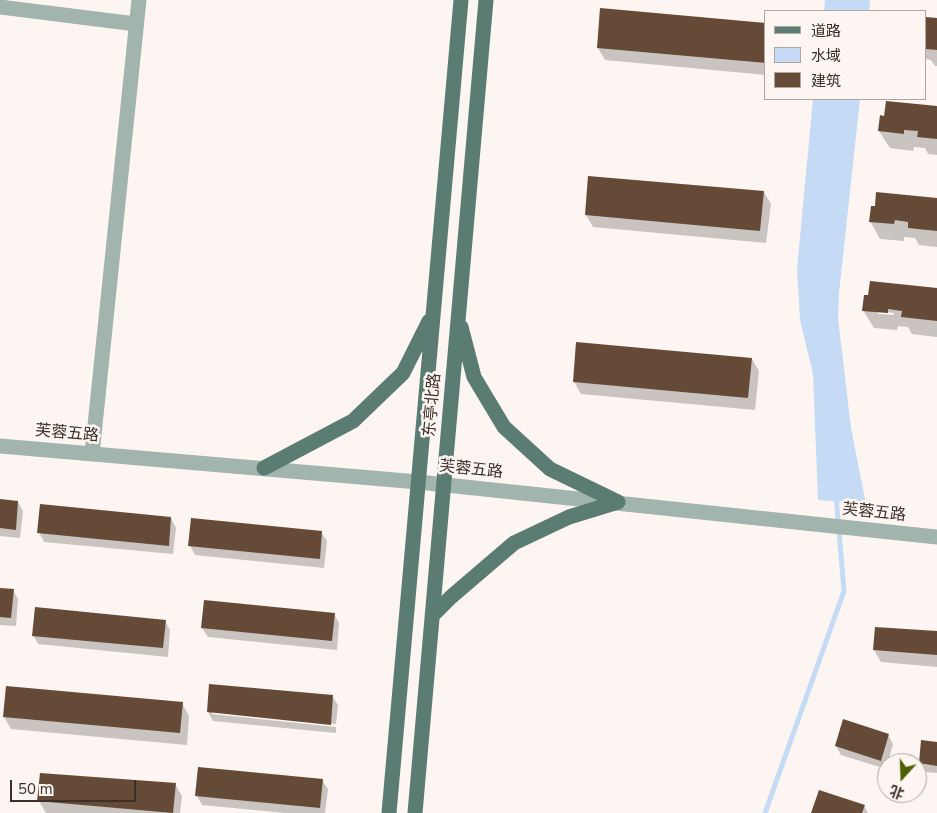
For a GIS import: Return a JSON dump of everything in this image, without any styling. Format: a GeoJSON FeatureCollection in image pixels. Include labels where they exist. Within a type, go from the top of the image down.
{"type":"FeatureCollection","features":[{"type":"Feature","properties":{"kind":"main road","name":"东亭北路"},"geometry":{"type":"LineString","coordinates":[[389,813],[460,0]]}},
{"type":"Feature","properties":{"kind":"main road","name":"东亭北路"},"geometry":{"type":"LineString","coordinates":[[415,813],[486,0]]}},
{"type":"Feature","properties":{"kind":"main road"},"geometry":{"type":"LineString","coordinates":[[264,468],[352,421],[403,373],[433,314]]}},
{"type":"Feature","properties":{"kind":"main road"},"geometry":{"type":"LineString","coordinates":[[458,316],[474,377],[504,427],[550,469],[618,502]]}},
{"type":"Feature","properties":{"kind":"main road"},"geometry":{"type":"LineString","coordinates":[[432,616],[451,597],[514,543],[569,517],[618,502]]}},
{"type":"Feature","properties":{"kind":"street"},"geometry":{"type":"LineString","coordinates":[[92,454],[139,0]]}},
{"type":"Feature","properties":{"kind":"street"},"geometry":{"type":"LineString","coordinates":[[0,7],[136,24]]}},
{"type":"Feature","properties":{"kind":"street","name":"芙蓉五路"},"geometry":{"type":"LineString","coordinates":[[0,446],[443,484],[937,537]]}},
{"type":"Feature","properties":{"kind":"water"},"geometry":{"type":"Polygon","coordinates":[[[825,0],[870,0],[869,10],[824,10],[825,0]]]}},
{"type":"Feature","properties":{"kind":"water"},"geometry":{"type":"Polygon","coordinates":[[[813,100],[860,100],[839,293],[838,318],[851,428],[866,504],[818,500],[813,374],[800,320],[797,269],[813,100]]]}},
{"type":"Feature","properties":{"kind":"building"},"geometry":{"type":"Polygon","coordinates":[[[600,8],[764,23],[764,63],[597,48],[600,8]]]}},
{"type":"Feature","properties":{"kind":"building"},"geometry":{"type":"Polygon","coordinates":[[[927,17],[937,18],[937,50],[927,49],[927,17]]]}},
{"type":"Feature","properties":{"kind":"building"},"geometry":{"type":"Polygon","coordinates":[[[886,101],[937,106],[937,139],[917,137],[918,131],[904,130],[904,134],[878,131],[880,115],[884,116],[886,101]]]}},
{"type":"Feature","properties":{"kind":"building"},"geometry":{"type":"Polygon","coordinates":[[[588,176],[764,191],[760,231],[585,215],[588,176]]]}},
{"type":"Feature","properties":{"kind":"building"},"geometry":{"type":"Polygon","coordinates":[[[876,192],[937,198],[937,231],[908,228],[908,222],[895,220],[894,224],[869,222],[871,206],[875,206],[876,192]]]}},
{"type":"Feature","properties":{"kind":"building"},"geometry":{"type":"Polygon","coordinates":[[[870,281],[937,288],[937,321],[901,317],[902,311],[888,309],[888,313],[862,311],[864,295],[868,295],[870,281]]]}},
{"type":"Feature","properties":{"kind":"building"},"geometry":{"type":"Polygon","coordinates":[[[576,342],[752,358],[748,398],[573,382],[576,342]]]}},
{"type":"Feature","properties":{"kind":"building"},"geometry":{"type":"Polygon","coordinates":[[[0,499],[18,501],[16,530],[0,528],[0,499]]]}},
{"type":"Feature","properties":{"kind":"building"},"geometry":{"type":"Polygon","coordinates":[[[40,504],[171,517],[169,546],[37,533],[40,504]]]}},
{"type":"Feature","properties":{"kind":"building"},"geometry":{"type":"Polygon","coordinates":[[[191,518],[322,531],[320,559],[188,546],[191,518]]]}},
{"type":"Feature","properties":{"kind":"building"},"geometry":{"type":"Polygon","coordinates":[[[0,588],[14,589],[11,618],[0,617],[0,588]]]}},
{"type":"Feature","properties":{"kind":"building"},"geometry":{"type":"Polygon","coordinates":[[[204,600],[335,613],[332,641],[201,628],[204,600]]]}},
{"type":"Feature","properties":{"kind":"building"},"geometry":{"type":"Polygon","coordinates":[[[35,607],[166,620],[163,648],[32,636],[35,607]]]}},
{"type":"Feature","properties":{"kind":"building"},"geometry":{"type":"Polygon","coordinates":[[[875,627],[937,631],[937,655],[873,650],[875,627]]]}},
{"type":"Feature","properties":{"kind":"building"},"geometry":{"type":"Polygon","coordinates":[[[209,684],[333,695],[331,725],[207,712],[209,684]]]}},
{"type":"Feature","properties":{"kind":"building"},"geometry":{"type":"Polygon","coordinates":[[[6,686],[183,702],[180,733],[3,717],[6,686]]]}},
{"type":"Feature","properties":{"kind":"building"},"geometry":{"type":"Polygon","coordinates":[[[843,719],[889,734],[883,753],[877,753],[877,760],[835,746],[843,719]]]}},
{"type":"Feature","properties":{"kind":"building"},"geometry":{"type":"Polygon","coordinates":[[[921,740],[937,742],[937,766],[927,764],[927,753],[920,753],[921,740]]]}},
{"type":"Feature","properties":{"kind":"building"},"geometry":{"type":"Polygon","coordinates":[[[198,767],[323,779],[320,808],[195,796],[198,767]]]}},
{"type":"Feature","properties":{"kind":"building"},"geometry":{"type":"Polygon","coordinates":[[[40,773],[176,783],[173,813],[37,801],[40,773]]]}},
{"type":"Feature","properties":{"kind":"building"},"geometry":{"type":"Polygon","coordinates":[[[819,790],[865,805],[862,813],[811,813],[819,790]]]}},
{"type":"Feature","properties":{"kind":"waterway"},"geometry":{"type":"LineString","coordinates":[[765,813],[844,591],[836,495]]}}]}
